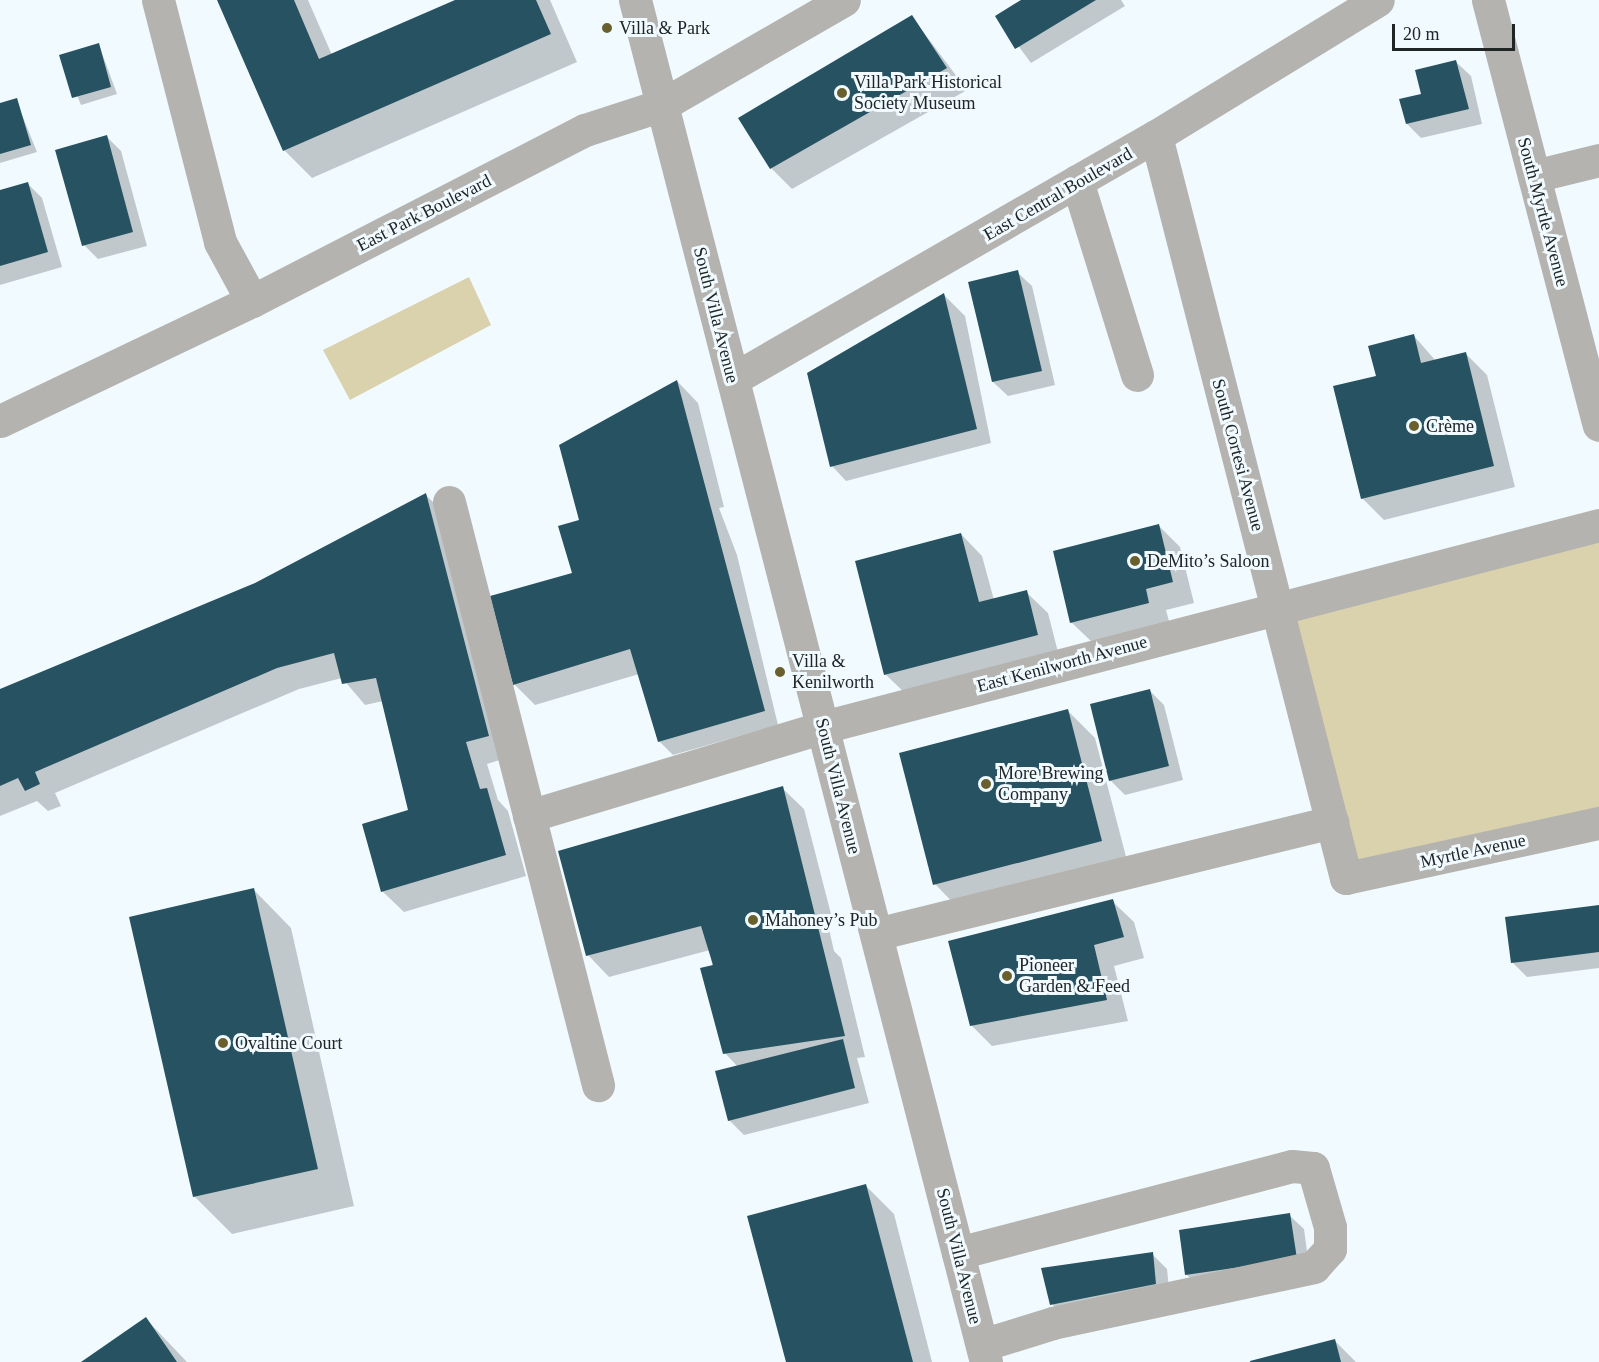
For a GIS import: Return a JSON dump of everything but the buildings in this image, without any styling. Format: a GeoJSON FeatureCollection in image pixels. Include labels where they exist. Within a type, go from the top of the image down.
{"type":"FeatureCollection","features":[{"type":"Feature","properties":{"kind":"street"},"geometry":{"type":"LineString","coordinates":[[158,0],[220,242],[252,301]]}},
{"type":"Feature","properties":{"kind":"street","name":"South Villa Avenue"},"geometry":{"type":"LineString","coordinates":[[636,0],[984,1354]]}},
{"type":"Feature","properties":{"kind":"street","name":"East Park Boulevard"},"geometry":{"type":"LineString","coordinates":[[0,421],[252,301],[585,129],[662,105],[844,0]]}},
{"type":"Feature","properties":{"kind":"street","name":"East Central Boulevard"},"geometry":{"type":"LineString","coordinates":[[733,379],[1156,136],[1378,0]]}},
{"type":"Feature","properties":{"kind":"street","name":"South Myrtle Avenue"},"geometry":{"type":"LineString","coordinates":[[1488,0],[1599,425]]}},
{"type":"Feature","properties":{"kind":"street","name":"South Cortesi Avenue"},"geometry":{"type":"LineString","coordinates":[[1156,136],[1346,878]]}},
{"type":"Feature","properties":{"kind":"street"},"geometry":{"type":"LineString","coordinates":[[1534,176],[1599,160]]}},
{"type":"Feature","properties":{"kind":"street"},"geometry":{"type":"LineString","coordinates":[[1077,181],[1137,375]]}},
{"type":"Feature","properties":{"kind":"street"},"geometry":{"type":"LineString","coordinates":[[449,502],[598,1086]]}},
{"type":"Feature","properties":{"kind":"street","name":"East Kenilworth Avenue"},"geometry":{"type":"LineString","coordinates":[[529,816],[823,727],[1599,525]]}},
{"type":"Feature","properties":{"kind":"street"},"geometry":{"type":"LineString","coordinates":[[876,933],[1332,822]]}},
{"type":"Feature","properties":{"kind":"street","name":"Myrtle Avenue"},"geometry":{"type":"LineString","coordinates":[[1346,878],[1599,823]]}},
{"type":"Feature","properties":{"kind":"street"},"geometry":{"type":"LineString","coordinates":[[958,1253],[1292,1166],[1312,1168],[1330,1227],[1330,1249],[1314,1267],[1053,1323],[984,1354]]}},
{"type":"Feature","properties":{"kind":"shaded area"},"geometry":{"type":"Polygon","coordinates":[[[469,277],[491,325],[350,400],[323,350],[469,277]]]}},
{"type":"Feature","properties":{"kind":"shaded area"},"geometry":{"type":"Polygon","coordinates":[[[1599,536],[1599,810],[1355,865],[1293,615],[1599,536]]]}},
{"type":"Feature","properties":{"kind":"place","name":"Villa & Park"},"geometry":{"type":"Point","coordinates":[607,28]}},
{"type":"Feature","properties":{"kind":"place","name":"Villa Park Historical Society Museum"},"geometry":{"type":"Point","coordinates":[842,93]}},
{"type":"Feature","properties":{"kind":"place","name":"Crème"},"geometry":{"type":"Point","coordinates":[1414,426]}},
{"type":"Feature","properties":{"kind":"place","name":"DeMito’s Saloon"},"geometry":{"type":"Point","coordinates":[1135,561]}},
{"type":"Feature","properties":{"kind":"place","name":"Villa & Kenilworth"},"geometry":{"type":"Point","coordinates":[780,672]}},
{"type":"Feature","properties":{"kind":"place","name":"More Brewing Company"},"geometry":{"type":"Point","coordinates":[986,784]}},
{"type":"Feature","properties":{"kind":"place","name":"Mahoney’s Pub"},"geometry":{"type":"Point","coordinates":[753,920]}},
{"type":"Feature","properties":{"kind":"place","name":"Pioneer Garden & Feed"},"geometry":{"type":"Point","coordinates":[1007,976]}},
{"type":"Feature","properties":{"kind":"place","name":"Ovaltine Court"},"geometry":{"type":"Point","coordinates":[223,1043]}}]}
